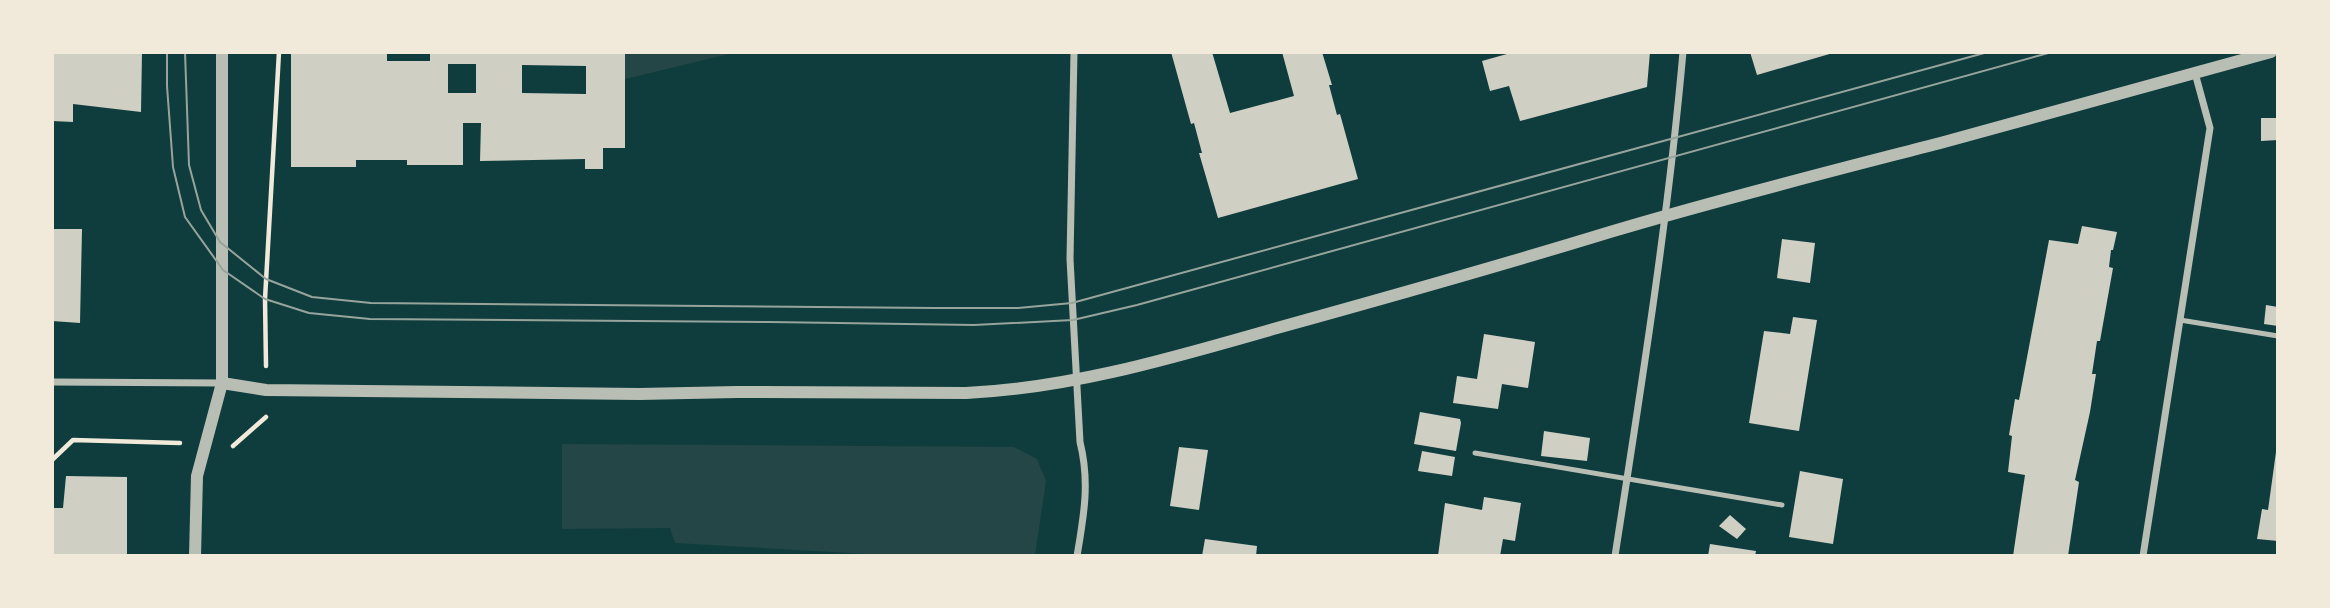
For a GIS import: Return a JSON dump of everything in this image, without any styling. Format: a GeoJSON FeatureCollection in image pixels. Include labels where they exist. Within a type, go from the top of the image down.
{"type":"FeatureCollection","features":[{"type":"Feature","properties":{"kind":"street"},"geometry":{"type":"LineString","coordinates":[[195,555],[197,476],[222,383],[222,52]]}},
{"type":"Feature","properties":{"kind":"street"},"geometry":{"type":"LineString","coordinates":[[1074,52],[1070,259],[1080,442],[1086,464],[1086,503],[1077,555]]}},
{"type":"Feature","properties":{"kind":"street"},"geometry":{"type":"LineString","coordinates":[[1615,555],[1665,217],[1680,101],[1683,52]]}},
{"type":"Feature","properties":{"kind":"street"},"geometry":{"type":"LineString","coordinates":[[52,382],[222,383],[266,390],[639,394],[966,393],[1078,380],[1148,364],[1452,280],[1665,217],[2270,52]]}},
{"type":"Feature","properties":{"kind":"street"},"geometry":{"type":"LineString","coordinates":[[2143,555],[2210,128],[2195,73]]}},
{"type":"Feature","properties":{"kind":"lane"},"geometry":{"type":"LineString","coordinates":[[2180,320],[2277,337]]}},
{"type":"Feature","properties":{"kind":"lane"},"geometry":{"type":"LineString","coordinates":[[1475,453],[1782,505]]}},
{"type":"Feature","properties":{"kind":"path"},"geometry":{"type":"LineString","coordinates":[[266,359],[265,289],[279,52]]}},
{"type":"Feature","properties":{"kind":"path"},"geometry":{"type":"LineString","coordinates":[[52,460],[73,440],[163,443]]}},
{"type":"Feature","properties":{"kind":"shaded area"},"geometry":{"type":"Polygon","coordinates":[[[625,52],[733,53],[625,79],[625,52]]]}},
{"type":"Feature","properties":{"kind":"shaded area"},"geometry":{"type":"Polygon","coordinates":[[[562,444],[1014,447],[1037,459],[1046,481],[1035,555],[884,555],[675,543],[670,528],[562,529],[562,444]]]}},
{"type":"Feature","properties":{"kind":"building"},"geometry":{"type":"Polygon","coordinates":[[[52,52],[142,52],[141,112],[73,104],[73,122],[52,121],[52,52]]]}},
{"type":"Feature","properties":{"kind":"building"},"geometry":{"type":"Polygon","coordinates":[[[291,52],[387,52],[387,61],[430,61],[430,52],[625,52],[625,148],[603,148],[603,169],[585,169],[585,159],[480,161],[481,123],[463,123],[463,165],[407,165],[407,160],[356,160],[356,167],[291,167],[291,52]],[[448,64],[448,93],[476,93],[476,64],[448,64]],[[522,65],[522,93],[586,94],[586,66],[522,65]]]}},
{"type":"Feature","properties":{"kind":"building"},"geometry":{"type":"Polygon","coordinates":[[[1171,52],[1212,52],[1230,113],[1294,96],[1282,52],[1322,52],[1337,115],[1340,114],[1358,179],[1218,218],[1199,153],[1202,153],[1194,123],[1191,124],[1171,52]]]}},
{"type":"Feature","properties":{"kind":"building"},"geometry":{"type":"Polygon","coordinates":[[[1514,52],[1650,52],[1647,87],[1520,121],[1509,86],[1490,91],[1482,61],[1514,52]]]}},
{"type":"Feature","properties":{"kind":"building"},"geometry":{"type":"Polygon","coordinates":[[[1750,52],[1833,52],[1833,53],[1757,75],[1750,52]]]}},
{"type":"Feature","properties":{"kind":"building"},"geometry":{"type":"Polygon","coordinates":[[[2261,118],[2278,118],[2278,140],[2261,141],[2261,118]]]}},
{"type":"Feature","properties":{"kind":"building"},"geometry":{"type":"Polygon","coordinates":[[[2082,226],[2117,232],[2111,250],[2109,267],[2113,268],[2092,374],[2096,374],[2090,412],[2075,480],[2079,482],[2068,556],[2013,556],[2025,475],[2008,472],[2012,436],[2009,435],[2015,399],[2019,400],[2049,240],[2078,244],[2082,226]]]}},
{"type":"Feature","properties":{"kind":"building"},"geometry":{"type":"Polygon","coordinates":[[[52,229],[82,229],[80,323],[52,321],[52,229]]]}},
{"type":"Feature","properties":{"kind":"building"},"geometry":{"type":"Polygon","coordinates":[[[1782,239],[1815,243],[1810,283],[1777,278],[1782,239]]]}},
{"type":"Feature","properties":{"kind":"building"},"geometry":{"type":"Polygon","coordinates":[[[2266,305],[2278,307],[2278,326],[2264,324],[2266,305]]]}},
{"type":"Feature","properties":{"kind":"building"},"geometry":{"type":"Polygon","coordinates":[[[1793,317],[1817,320],[1799,431],[1749,423],[1764,331],[1790,334],[1793,317]]]}},
{"type":"Feature","properties":{"kind":"building"},"geometry":{"type":"Polygon","coordinates":[[[1484,334],[1535,342],[1528,388],[1502,384],[1498,409],[1453,403],[1457,376],[1477,379],[1484,334]]]}},
{"type":"Feature","properties":{"kind":"building"},"geometry":{"type":"Polygon","coordinates":[[[1420,412],[1460,419],[1456,451],[1414,444],[1420,412]]]}},
{"type":"Feature","properties":{"kind":"building"},"geometry":{"type":"Polygon","coordinates":[[[1544,431],[1590,438],[1587,461],[1541,456],[1544,431]]]}},
{"type":"Feature","properties":{"kind":"building"},"geometry":{"type":"Polygon","coordinates":[[[1179,447],[1208,450],[1199,510],[1170,506],[1179,447]]]}},
{"type":"Feature","properties":{"kind":"building"},"geometry":{"type":"Polygon","coordinates":[[[1422,451],[1455,457],[1452,476],[1418,471],[1422,451]]]}},
{"type":"Feature","properties":{"kind":"building"},"geometry":{"type":"Polygon","coordinates":[[[2276,452],[2278,541],[2257,539],[2262,509],[2268,510],[2276,452]]]}},
{"type":"Feature","properties":{"kind":"building"},"geometry":{"type":"Polygon","coordinates":[[[1800,471],[1843,479],[1833,544],[1789,537],[1800,471]]]}},
{"type":"Feature","properties":{"kind":"building"},"geometry":{"type":"Polygon","coordinates":[[[66,476],[127,477],[127,556],[52,556],[52,508],[63,508],[66,476]]]}},
{"type":"Feature","properties":{"kind":"building"},"geometry":{"type":"Polygon","coordinates":[[[1484,497],[1521,503],[1515,541],[1503,539],[1500,556],[1438,556],[1445,503],[1482,510],[1484,497]]]}},
{"type":"Feature","properties":{"kind":"building"},"geometry":{"type":"Polygon","coordinates":[[[1730,515],[1746,529],[1737,539],[1719,526],[1730,515]]]}},
{"type":"Feature","properties":{"kind":"building"},"geometry":{"type":"Polygon","coordinates":[[[1205,539],[1257,546],[1256,556],[1202,556],[1205,539]]]}},
{"type":"Feature","properties":{"kind":"building"},"geometry":{"type":"Polygon","coordinates":[[[1710,544],[1756,551],[1755,556],[1708,556],[1710,544]]]}},
{"type":"Feature","properties":{"kind":"tram line"},"geometry":{"type":"LineString","coordinates":[[167,52],[173,167],[185,217],[223,270],[265,299],[309,313],[370,319],[974,325],[1073,320],[1137,305],[2052,52]]}},
{"type":"Feature","properties":{"kind":"tram line"},"geometry":{"type":"LineString","coordinates":[[185,52],[189,165],[201,210],[220,242],[266,279],[312,297],[371,303],[934,308],[1018,308],[1072,303],[1988,52]]}}]}
